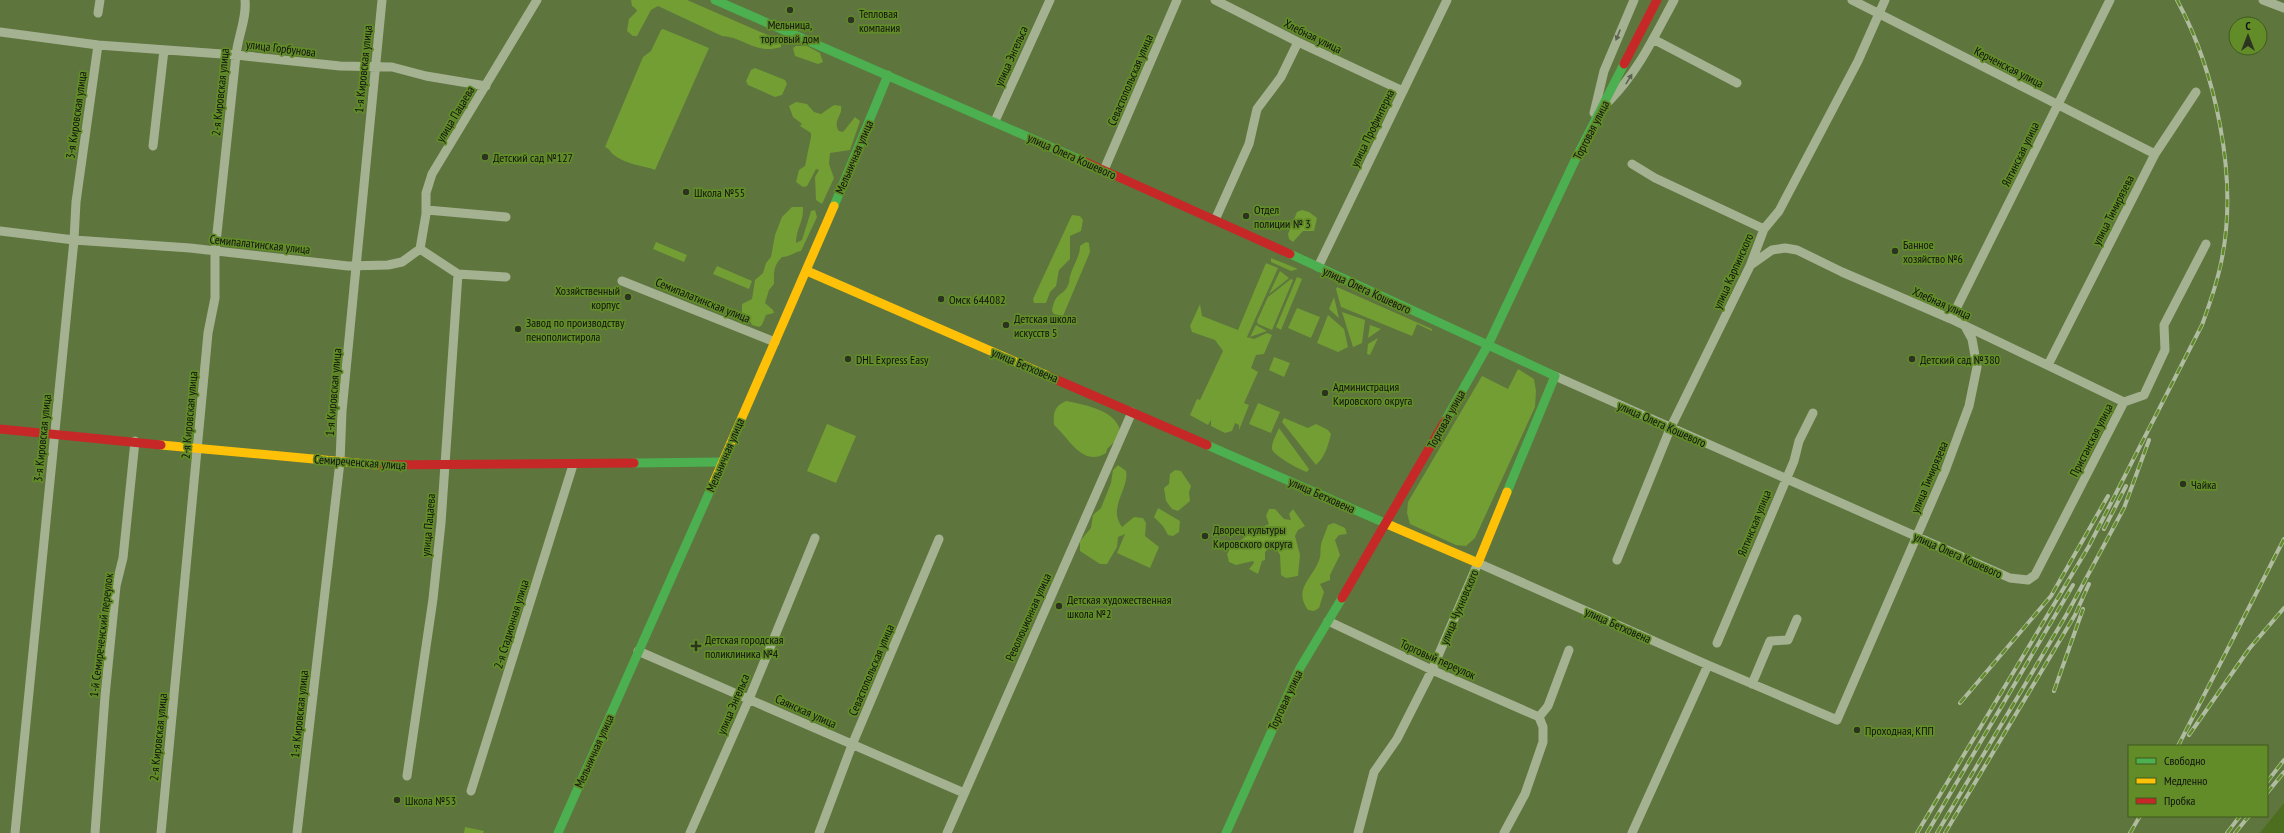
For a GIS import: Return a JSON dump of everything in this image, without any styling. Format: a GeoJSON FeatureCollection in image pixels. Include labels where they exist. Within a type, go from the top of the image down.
{"type":"FeatureCollection","features":[{"type":"Feature","properties":{"kind":"main road","name":"улица Олега Кошевого"},"geometry":{"type":"LineString","coordinates":[[715,0],[995,121],[1488,344],[1555,376]]}},
{"type":"Feature","properties":{"kind":"main road","name":"Торговая улица"},"geometry":{"type":"LineString","coordinates":[[1226,833],[1283,703],[1328,621],[1387,524],[1488,344],[1583,144],[1657,0]]}},
{"type":"Feature","properties":{"kind":"main road","name":"Мельничная улица"},"geometry":{"type":"LineString","coordinates":[[558,833],[721,462],[807,271],[888,75]]}},
{"type":"Feature","properties":{"kind":"main road","name":"улица Бетховена"},"geometry":{"type":"LineString","coordinates":[[807,271],[1478,563]]}},
{"type":"Feature","properties":{"kind":"main road","name":"улица Чухновского"},"geometry":{"type":"LineString","coordinates":[[1478,563],[1555,376]]}},
{"type":"Feature","properties":{"kind":"main road","name":"Семиреченская улица"},"geometry":{"type":"LineString","coordinates":[[0,429],[199,447],[340,462],[445,467],[721,462]]}},
{"type":"Feature","properties":{"kind":"street"},"geometry":{"type":"LineString","coordinates":[[98,12],[100,0]]}},
{"type":"Feature","properties":{"kind":"street","name":"2-я Кировская улица"},"geometry":{"type":"LineString","coordinates":[[161,833],[199,447],[208,333],[215,298],[215,252],[236,55],[239,33],[246,11],[245,0]]}},
{"type":"Feature","properties":{"kind":"street","name":"1-я Кировская улица"},"geometry":{"type":"LineString","coordinates":[[297,833],[340,462],[342,411],[357,266],[374,67],[382,0]]}},
{"type":"Feature","properties":{"kind":"street","name":"улица Пацаева"},"geometry":{"type":"LineString","coordinates":[[420,250],[427,210],[426,194],[432,174],[537,0]]}},
{"type":"Feature","properties":{"kind":"street","name":"улица Энгельса"},"geometry":{"type":"LineString","coordinates":[[995,121],[1050,0]]}},
{"type":"Feature","properties":{"kind":"street","name":"Севастопольская улица"},"geometry":{"type":"LineString","coordinates":[[1104,170],[1177,0]]}},
{"type":"Feature","properties":{"kind":"street","name":"Хлебная улица"},"geometry":{"type":"LineString","coordinates":[[1215,0],[1298,42],[1403,91]]}},
{"type":"Feature","properties":{"kind":"street","name":"улица Профинтерна"},"geometry":{"type":"LineString","coordinates":[[1318,268],[1447,0]]}},
{"type":"Feature","properties":{"kind":"street"},"geometry":{"type":"LineString","coordinates":[[1583,144],[1604,71],[1634,0]]}},
{"type":"Feature","properties":{"kind":"street"},"geometry":{"type":"LineString","coordinates":[[1602,107],[1625,84],[1653,40],[1674,0]]}},
{"type":"Feature","properties":{"kind":"street","name":"Керченская улица"},"geometry":{"type":"LineString","coordinates":[[1852,0],[2156,154]]}},
{"type":"Feature","properties":{"kind":"street","name":"улица Карпинского"},"geometry":{"type":"LineString","coordinates":[[1617,560],[1670,428],[1750,266],[1764,230],[1779,211],[1858,61],[1885,0]]}},
{"type":"Feature","properties":{"kind":"street","name":"Ялтинская улица"},"geometry":{"type":"LineString","coordinates":[[1951,319],[2110,0]]}},
{"type":"Feature","properties":{"kind":"street"},"geometry":{"type":"LineString","coordinates":[[2264,0],[2284,8]]}},
{"type":"Feature","properties":{"kind":"street","name":"улица Горбунова"},"geometry":{"type":"LineString","coordinates":[[0,32],[98,45],[236,55],[304,64],[404,69],[426,76],[486,86]]}},
{"type":"Feature","properties":{"kind":"street"},"geometry":{"type":"LineString","coordinates":[[1653,40],[1737,82]]}},
{"type":"Feature","properties":{"kind":"street"},"geometry":{"type":"LineString","coordinates":[[1215,220],[1249,144],[1257,109],[1281,77],[1298,42]]}},
{"type":"Feature","properties":{"kind":"street","name":"3-я Кировская улица"},"geometry":{"type":"LineString","coordinates":[[15,833],[74,240],[77,194],[98,45]]}},
{"type":"Feature","properties":{"kind":"street"},"geometry":{"type":"LineString","coordinates":[[153,146],[164,50]]}},
{"type":"Feature","properties":{"kind":"street","name":"улица Тимирязева"},"geometry":{"type":"LineString","coordinates":[[2048,365],[2156,154],[2196,92]]}},
{"type":"Feature","properties":{"kind":"street"},"geometry":{"type":"LineString","coordinates":[[1632,164],[1655,178],[1764,230]]}},
{"type":"Feature","properties":{"kind":"street"},"geometry":{"type":"LineString","coordinates":[[427,210],[506,217]]}},
{"type":"Feature","properties":{"kind":"street","name":"Семипалатинская улица"},"geometry":{"type":"LineString","coordinates":[[0,231],[74,240],[190,248],[215,252],[357,266],[388,265],[402,262],[420,250]]}},
{"type":"Feature","properties":{"kind":"street","name":"Пристанская улица"},"geometry":{"type":"LineString","coordinates":[[2019,580],[2028,580],[2035,575],[2124,402],[2144,395],[2165,350],[2164,325],[2206,244]]}},
{"type":"Feature","properties":{"kind":"street","name":"Хлебная улица"},"geometry":{"type":"LineString","coordinates":[[1750,266],[1761,256],[1772,250],[1785,248],[1797,250],[1842,272],[1951,319],[2124,402]]}},
{"type":"Feature","properties":{"kind":"street"},"geometry":{"type":"LineString","coordinates":[[420,250],[458,274],[506,278]]}},
{"type":"Feature","properties":{"kind":"street","name":"улица Пацаева"},"geometry":{"type":"LineString","coordinates":[[407,776],[433,599],[445,467],[458,274]]}},
{"type":"Feature","properties":{"kind":"street","name":"Семипалатинская улица"},"geometry":{"type":"LineString","coordinates":[[622,281],[775,342]]}},
{"type":"Feature","properties":{"kind":"street","name":"улица Тимирязева"},"geometry":{"type":"LineString","coordinates":[[1837,720],[1957,442],[1976,380],[1976,352],[1966,326]]}},
{"type":"Feature","properties":{"kind":"street","name":"улица Олега Кошевого"},"geometry":{"type":"LineString","coordinates":[[1555,376],[2010,578],[2019,580]]}},
{"type":"Feature","properties":{"kind":"street","name":"Революционная улица"},"geometry":{"type":"LineString","coordinates":[[947,833],[1132,412]]}},
{"type":"Feature","properties":{"kind":"street","name":"Ялтинская улица"},"geometry":{"type":"LineString","coordinates":[[1717,643],[1813,413]]}},
{"type":"Feature","properties":{"kind":"street","name":"1-й Семиреченский переулок"},"geometry":{"type":"LineString","coordinates":[[95,833],[106,681],[116,586],[124,558],[134,441]]}},
{"type":"Feature","properties":{"kind":"street","name":"2-я Стадионная улица"},"geometry":{"type":"LineString","coordinates":[[471,791],[573,465]]}},
{"type":"Feature","properties":{"kind":"street","name":"улица Энгельса"},"geometry":{"type":"LineString","coordinates":[[690,833],[749,699],[815,538]]}},
{"type":"Feature","properties":{"kind":"street","name":"Севастопольская улица"},"geometry":{"type":"LineString","coordinates":[[819,833],[852,744],[939,539]]}},
{"type":"Feature","properties":{"kind":"street","name":"улица Бетховена"},"geometry":{"type":"LineString","coordinates":[[1478,563],[1708,665],[1837,720]]}},
{"type":"Feature","properties":{"kind":"street","name":"улица Чухновского"},"geometry":{"type":"LineString","coordinates":[[1358,833],[1374,772],[1397,739],[1432,670],[1478,563]]}},
{"type":"Feature","properties":{"kind":"street"},"geometry":{"type":"LineString","coordinates":[[1752,684],[1770,641],[1788,640],[1797,618]]}},
{"type":"Feature","properties":{"kind":"street","name":"Торговый переулок"},"geometry":{"type":"LineString","coordinates":[[1328,621],[1432,670],[1539,717]]}},
{"type":"Feature","properties":{"kind":"street"},"geometry":{"type":"LineString","coordinates":[[1504,833],[1525,794],[1544,742],[1543,727],[1539,717],[1548,706],[1569,650]]}},
{"type":"Feature","properties":{"kind":"street","name":"Саянская улица"},"geometry":{"type":"LineString","coordinates":[[638,651],[964,793]]}},
{"type":"Feature","properties":{"kind":"street"},"geometry":{"type":"LineString","coordinates":[[1632,833],[1708,665]]}},
{"type":"Feature","properties":{"kind":"shaded area"},"geometry":{"type":"Polygon","coordinates":[[[631,0],[687,0],[779,40],[781,47],[764,49],[737,39],[722,36],[658,6],[651,10],[637,36],[633,36],[627,31],[629,19],[637,11],[632,6],[631,0]]]}},
{"type":"Feature","properties":{"kind":"shaded area"},"geometry":{"type":"Polygon","coordinates":[[[663,29],[709,48],[655,170],[624,161],[605,147],[643,57],[651,51],[661,30],[663,29]]]}},
{"type":"Feature","properties":{"kind":"shaded area"},"geometry":{"type":"Polygon","coordinates":[[[796,46],[807,46],[820,53],[823,62],[818,64],[795,56],[793,48],[796,46]]]}},
{"type":"Feature","properties":{"kind":"shaded area"},"geometry":{"type":"Polygon","coordinates":[[[755,68],[785,80],[787,84],[782,95],[775,97],[748,85],[746,81],[751,70],[755,68]]]}},
{"type":"Feature","properties":{"kind":"shaded area"},"geometry":{"type":"Polygon","coordinates":[[[796,102],[807,104],[814,112],[821,114],[834,105],[841,106],[841,112],[837,122],[837,128],[839,131],[843,132],[855,117],[860,121],[850,150],[830,153],[829,164],[834,178],[822,204],[816,200],[815,177],[819,170],[816,169],[807,186],[803,187],[796,182],[799,170],[805,166],[811,133],[800,126],[802,124],[793,117],[789,106],[796,102]]]}},
{"type":"Feature","properties":{"kind":"shaded area"},"geometry":{"type":"Polygon","coordinates":[[[792,207],[803,207],[796,243],[802,240],[811,211],[815,210],[817,217],[801,251],[782,257],[776,266],[774,273],[774,284],[769,290],[765,303],[773,310],[774,313],[766,315],[762,325],[759,327],[752,325],[747,315],[742,315],[742,304],[752,299],[755,280],[763,273],[766,263],[771,257],[775,235],[782,217],[792,207]]]}},
{"type":"Feature","properties":{"kind":"shaded area"},"geometry":{"type":"Polygon","coordinates":[[[1302,210],[1309,212],[1317,218],[1314,231],[1303,231],[1293,242],[1289,239],[1288,234],[1297,212],[1302,210]]]}},
{"type":"Feature","properties":{"kind":"shaded area"},"geometry":{"type":"Polygon","coordinates":[[[1072,215],[1080,216],[1083,220],[1081,231],[1070,236],[1070,259],[1059,270],[1056,286],[1050,292],[1046,303],[1034,303],[1033,299],[1072,215]]]}},
{"type":"Feature","properties":{"kind":"shaded area"},"geometry":{"type":"Polygon","coordinates":[[[656,242],[687,255],[684,262],[653,249],[656,242]]]}},
{"type":"Feature","properties":{"kind":"shaded area"},"geometry":{"type":"Polygon","coordinates":[[[1086,242],[1089,243],[1090,252],[1063,316],[1054,314],[1052,311],[1055,300],[1064,291],[1069,283],[1071,272],[1079,254],[1080,246],[1086,242]]]}},
{"type":"Feature","properties":{"kind":"shaded area"},"geometry":{"type":"Polygon","coordinates":[[[1271,258],[1298,269],[1291,271],[1271,262],[1271,258]]]}},
{"type":"Feature","properties":{"kind":"shaded area"},"geometry":{"type":"Polygon","coordinates":[[[1266,263],[1278,268],[1247,337],[1254,339],[1267,333],[1272,335],[1264,354],[1256,355],[1251,368],[1258,372],[1244,403],[1249,405],[1239,430],[1239,425],[1235,423],[1232,431],[1225,433],[1211,426],[1211,420],[1208,425],[1190,415],[1197,399],[1200,400],[1223,351],[1215,340],[1192,332],[1190,326],[1200,304],[1202,316],[1238,330],[1266,263]]]}},
{"type":"Feature","properties":{"kind":"shaded area"},"geometry":{"type":"Polygon","coordinates":[[[717,266],[752,281],[749,289],[713,274],[717,266]]]}},
{"type":"Feature","properties":{"kind":"shaded area"},"geometry":{"type":"Polygon","coordinates":[[[1280,271],[1289,278],[1269,294],[1280,271]]]}},
{"type":"Feature","properties":{"kind":"shaded area"},"geometry":{"type":"Polygon","coordinates":[[[1297,277],[1302,279],[1281,330],[1276,327],[1297,277]]]}},
{"type":"Feature","properties":{"kind":"shaded area"},"geometry":{"type":"Polygon","coordinates":[[[1291,279],[1293,280],[1272,330],[1258,324],[1257,321],[1268,297],[1291,279]]]}},
{"type":"Feature","properties":{"kind":"shaded area"},"geometry":{"type":"Polygon","coordinates":[[[1337,287],[1432,329],[1432,331],[1417,324],[1412,336],[1341,307],[1336,289],[1337,287]]]}},
{"type":"Feature","properties":{"kind":"shaded area"},"geometry":{"type":"Polygon","coordinates":[[[1334,297],[1339,318],[1329,309],[1334,297]]]}},
{"type":"Feature","properties":{"kind":"shaded area"},"geometry":{"type":"Polygon","coordinates":[[[1297,308],[1320,317],[1311,338],[1288,328],[1297,308]]]}},
{"type":"Feature","properties":{"kind":"shaded area"},"geometry":{"type":"Polygon","coordinates":[[[1342,312],[1365,320],[1362,343],[1353,347],[1342,312]]]}},
{"type":"Feature","properties":{"kind":"shaded area"},"geometry":{"type":"Polygon","coordinates":[[[1328,315],[1344,329],[1348,347],[1338,352],[1317,343],[1328,315]]]}},
{"type":"Feature","properties":{"kind":"shaded area"},"geometry":{"type":"Polygon","coordinates":[[[1256,325],[1267,331],[1250,337],[1256,325]]]}},
{"type":"Feature","properties":{"kind":"shaded area"},"geometry":{"type":"Polygon","coordinates":[[[1370,325],[1381,329],[1368,338],[1370,325]]]}},
{"type":"Feature","properties":{"kind":"shaded area"},"geometry":{"type":"Polygon","coordinates":[[[1378,338],[1370,355],[1367,354],[1368,344],[1378,338]]]}},
{"type":"Feature","properties":{"kind":"shaded area"},"geometry":{"type":"Polygon","coordinates":[[[1274,357],[1290,363],[1284,377],[1269,370],[1274,357]]]}},
{"type":"Feature","properties":{"kind":"shaded area"},"geometry":{"type":"Polygon","coordinates":[[[1518,369],[1534,379],[1536,391],[1535,407],[1475,538],[1466,546],[1456,545],[1410,524],[1407,513],[1408,502],[1482,376],[1508,389],[1518,369]]]}},
{"type":"Feature","properties":{"kind":"shaded area"},"geometry":{"type":"Polygon","coordinates":[[[1066,401],[1100,410],[1108,414],[1114,420],[1119,427],[1121,435],[1107,449],[1106,453],[1098,457],[1090,457],[1083,454],[1071,444],[1054,425],[1055,411],[1059,405],[1066,401]]]}},
{"type":"Feature","properties":{"kind":"shaded area"},"geometry":{"type":"Polygon","coordinates":[[[1258,403],[1280,412],[1271,433],[1249,424],[1258,403]]]}},
{"type":"Feature","properties":{"kind":"shaded area"},"geometry":{"type":"Polygon","coordinates":[[[1284,418],[1308,428],[1316,424],[1328,430],[1331,434],[1324,455],[1316,465],[1282,422],[1284,418]]]}},
{"type":"Feature","properties":{"kind":"shaded area"},"geometry":{"type":"Polygon","coordinates":[[[827,424],[856,436],[836,483],[807,471],[827,424]]]}},
{"type":"Feature","properties":{"kind":"shaded area"},"geometry":{"type":"Polygon","coordinates":[[[1279,428],[1309,469],[1307,472],[1299,469],[1277,455],[1272,449],[1274,438],[1279,428]]]}},
{"type":"Feature","properties":{"kind":"shaded area"},"geometry":{"type":"Polygon","coordinates":[[[1118,465],[1126,471],[1126,478],[1118,505],[1118,520],[1122,527],[1134,517],[1143,518],[1146,523],[1145,536],[1159,547],[1150,568],[1117,553],[1125,534],[1118,537],[1117,547],[1107,564],[1100,564],[1080,551],[1080,541],[1091,528],[1093,515],[1101,508],[1111,483],[1113,470],[1118,465]]]}},
{"type":"Feature","properties":{"kind":"shaded area"},"geometry":{"type":"Polygon","coordinates":[[[1175,470],[1181,471],[1191,486],[1189,492],[1190,501],[1178,511],[1172,509],[1166,501],[1164,488],[1169,484],[1170,474],[1175,470]]]}},
{"type":"Feature","properties":{"kind":"shaded area"},"geometry":{"type":"Polygon","coordinates":[[[1158,508],[1180,521],[1179,532],[1173,536],[1168,535],[1163,526],[1154,517],[1158,508]]]}},
{"type":"Feature","properties":{"kind":"shaded area"},"geometry":{"type":"Polygon","coordinates":[[[1269,509],[1275,509],[1284,519],[1291,520],[1289,514],[1293,509],[1305,526],[1298,530],[1295,536],[1300,555],[1298,576],[1286,578],[1281,575],[1280,555],[1276,548],[1270,547],[1265,552],[1265,560],[1262,561],[1258,574],[1249,569],[1254,563],[1253,561],[1236,565],[1229,562],[1227,554],[1231,547],[1248,535],[1254,537],[1257,535],[1258,529],[1269,524],[1266,516],[1269,509]]]}},
{"type":"Feature","properties":{"kind":"shaded area"},"geometry":{"type":"Polygon","coordinates":[[[1334,523],[1345,528],[1347,534],[1339,535],[1335,540],[1340,555],[1330,575],[1330,580],[1320,584],[1324,592],[1319,608],[1314,611],[1308,610],[1302,595],[1303,589],[1320,557],[1321,546],[1328,525],[1334,523]]]}},
{"type":"Feature","properties":{"kind":"shaded area"},"geometry":{"type":"Polygon","coordinates":[[[2284,803],[2284,833],[2260,833],[2284,803]]]}},
{"type":"Feature","properties":{"kind":"shaded area"},"geometry":{"type":"Polygon","coordinates":[[[465,827],[484,831],[483,833],[464,833],[465,827]]]}},
{"type":"Feature","properties":{"kind":"railway"},"geometry":{"type":"LineString","coordinates":[[1917,833],[2089,546],[2202,325],[2214,292],[2222,258],[2226,227],[2227,194],[2225,160],[2213,92],[2203,59],[2191,28],[2177,0]]}},
{"type":"Feature","properties":{"kind":"railway"},"geometry":{"type":"LineString","coordinates":[[1937,833],[2068,612],[2124,508],[2149,440]]}},
{"type":"Feature","properties":{"kind":"railway"},"geometry":{"type":"LineString","coordinates":[[2104,529],[2126,486]]}},
{"type":"Feature","properties":{"kind":"railway"},"geometry":{"type":"LineString","coordinates":[[1960,703],[2051,596],[2108,496]]}},
{"type":"Feature","properties":{"kind":"railway"},"geometry":{"type":"LineString","coordinates":[[2179,745],[2284,539]]}},
{"type":"Feature","properties":{"kind":"railway"},"geometry":{"type":"LineString","coordinates":[[1945,833],[2075,615],[2089,584]]}},
{"type":"Feature","properties":{"kind":"railway"},"geometry":{"type":"LineString","coordinates":[[1927,833],[2073,585]]}},
{"type":"Feature","properties":{"kind":"railway"},"geometry":{"type":"LineString","coordinates":[[2189,735],[2249,649],[2284,608]]}},
{"type":"Feature","properties":{"kind":"railway"},"geometry":{"type":"LineString","coordinates":[[2054,691],[2083,609]]}},
{"type":"Feature","properties":{"kind":"railway"},"geometry":{"type":"LineString","coordinates":[[2268,781],[2284,760]]}},
{"type":"Feature","properties":{"kind":"railway"},"geometry":{"type":"LineString","coordinates":[[2268,792],[2284,772]]}},
{"type":"Feature","properties":{"kind":"railway"},"geometry":{"type":"LineString","coordinates":[[2130,833],[2139,817]]}},
{"type":"Feature","properties":{"kind":"railway"},"geometry":{"type":"LineString","coordinates":[[2227,833],[2239,817]]}},
{"type":"Feature","properties":{"kind":"railway"},"geometry":{"type":"LineString","coordinates":[[2235,833],[2248,817]]}},
{"type":"Feature","properties":{"kind":"traffic: fast"},"geometry":{"type":"LineString","coordinates":[[715,0],[1083,161]]}},
{"type":"Feature","properties":{"kind":"traffic: fast"},"geometry":{"type":"LineString","coordinates":[[1445,421],[1488,345],[1578,154],[1624,64]]}},
{"type":"Feature","properties":{"kind":"traffic: fast"},"geometry":{"type":"LineString","coordinates":[[834,206],[888,75]]}},
{"type":"Feature","properties":{"kind":"traffic: fast"},"geometry":{"type":"LineString","coordinates":[[1290,254],[1488,345]]}},
{"type":"Feature","properties":{"kind":"traffic: fast"},"geometry":{"type":"LineString","coordinates":[[1488,345],[1555,376],[1507,492]]}},
{"type":"Feature","properties":{"kind":"traffic: fast"},"geometry":{"type":"LineString","coordinates":[[1207,445],[1387,524]]}},
{"type":"Feature","properties":{"kind":"traffic: fast"},"geometry":{"type":"LineString","coordinates":[[634,463],[721,462]]}},
{"type":"Feature","properties":{"kind":"traffic: fast"},"geometry":{"type":"LineString","coordinates":[[558,833],[713,484]]}},
{"type":"Feature","properties":{"kind":"traffic: fast"},"geometry":{"type":"LineString","coordinates":[[1226,833],[1300,668],[1342,598]]}},
{"type":"Feature","properties":{"kind":"traffic: slow"},"geometry":{"type":"LineString","coordinates":[[713,484],[834,206]]}},
{"type":"Feature","properties":{"kind":"traffic: slow"},"geometry":{"type":"LineString","coordinates":[[807,271],[1048,376]]}},
{"type":"Feature","properties":{"kind":"traffic: slow"},"geometry":{"type":"LineString","coordinates":[[161,445],[378,465]]}},
{"type":"Feature","properties":{"kind":"traffic: slow"},"geometry":{"type":"LineString","coordinates":[[1387,524],[1478,563],[1507,492]]}},
{"type":"Feature","properties":{"kind":"traffic: jam"},"geometry":{"type":"LineString","coordinates":[[1624,64],[1657,0]]}},
{"type":"Feature","properties":{"kind":"traffic: jam"},"geometry":{"type":"LineString","coordinates":[[1083,161],[1290,254]]}},
{"type":"Feature","properties":{"kind":"traffic: jam"},"geometry":{"type":"LineString","coordinates":[[1048,376],[1207,445]]}},
{"type":"Feature","properties":{"kind":"traffic: jam"},"geometry":{"type":"LineString","coordinates":[[1342,598],[1445,421]]}},
{"type":"Feature","properties":{"kind":"traffic: jam"},"geometry":{"type":"LineString","coordinates":[[0,429],[161,445]]}},
{"type":"Feature","properties":{"kind":"traffic: jam"},"geometry":{"type":"LineString","coordinates":[[378,465],[634,463]]}},
{"type":"Feature","properties":{"kind":"place","name":"Мельница, торговый дом"},"geometry":{"type":"Point","coordinates":[790,10]}},
{"type":"Feature","properties":{"kind":"place","name":"Тепловая компания"},"geometry":{"type":"Point","coordinates":[851,20]}},
{"type":"Feature","properties":{"kind":"place","name":"Детский сад №127"},"geometry":{"type":"Point","coordinates":[485,157]}},
{"type":"Feature","properties":{"kind":"place","name":"Школа №55"},"geometry":{"type":"Point","coordinates":[686,192]}},
{"type":"Feature","properties":{"kind":"place","name":"Отдел полиции № 3"},"geometry":{"type":"Point","coordinates":[1246,216]}},
{"type":"Feature","properties":{"kind":"place","name":"Банное хозяйство №6"},"geometry":{"type":"Point","coordinates":[1895,251]}},
{"type":"Feature","properties":{"kind":"place","name":"Хозяйственный корпус"},"geometry":{"type":"Point","coordinates":[628,297]}},
{"type":"Feature","properties":{"kind":"place","name":"Омск 644082"},"geometry":{"type":"Point","coordinates":[941,299]}},
{"type":"Feature","properties":{"kind":"place","name":"Детская школа искусств 5"},"geometry":{"type":"Point","coordinates":[1006,325]}},
{"type":"Feature","properties":{"kind":"place","name":"Завод по производству пенополистирола"},"geometry":{"type":"Point","coordinates":[518,329]}},
{"type":"Feature","properties":{"kind":"place","name":"DHL Express Easy"},"geometry":{"type":"Point","coordinates":[848,359]}},
{"type":"Feature","properties":{"kind":"place","name":"Детский сад №380"},"geometry":{"type":"Point","coordinates":[1912,359]}},
{"type":"Feature","properties":{"kind":"place","name":"Администрация Кировского округа"},"geometry":{"type":"Point","coordinates":[1325,393]}},
{"type":"Feature","properties":{"kind":"place","name":"Чайка"},"geometry":{"type":"Point","coordinates":[2183,484]}},
{"type":"Feature","properties":{"kind":"place","name":"Дворец культуры Кировского округа"},"geometry":{"type":"Point","coordinates":[1205,536]}},
{"type":"Feature","properties":{"kind":"place","name":"Детская художественная школа №2"},"geometry":{"type":"Point","coordinates":[1059,606]}},
{"type":"Feature","properties":{"kind":"place","name":"Детская городская поликлиника №4"},"geometry":{"type":"Point","coordinates":[696,646]}},
{"type":"Feature","properties":{"kind":"place","name":"Проходная, КПП"},"geometry":{"type":"Point","coordinates":[1857,730]}},
{"type":"Feature","properties":{"kind":"place","name":"Школа №53"},"geometry":{"type":"Point","coordinates":[397,800]}}]}
